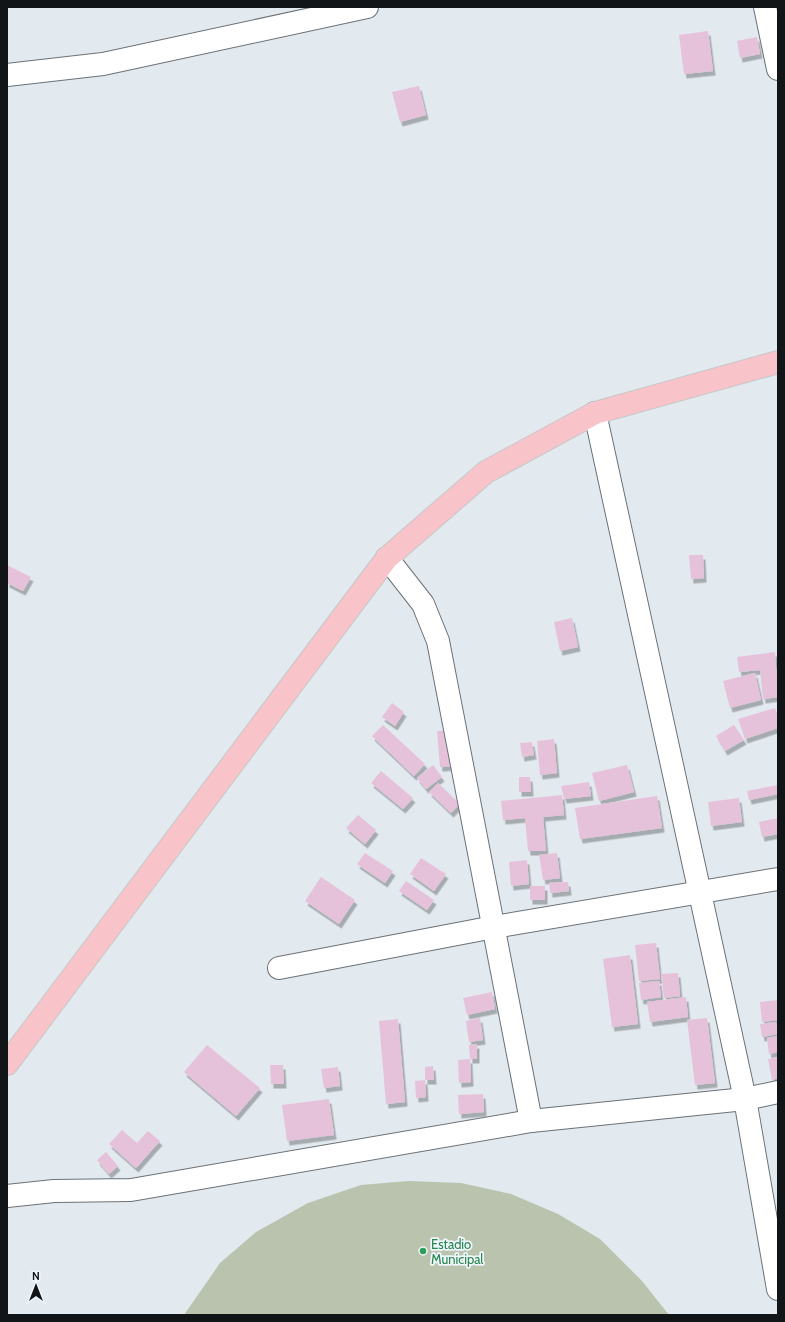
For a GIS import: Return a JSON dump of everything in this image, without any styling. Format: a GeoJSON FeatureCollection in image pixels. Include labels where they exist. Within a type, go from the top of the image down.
{"type":"FeatureCollection","features":[{"type":"Feature","properties":{"kind":"highway"},"geometry":{"type":"LineString","coordinates":[[7,1064],[387,558],[486,472],[595,412],[778,362]]}},
{"type":"Feature","properties":{"kind":"street"},"geometry":{"type":"LineString","coordinates":[[7,75],[103,64],[367,7]]}},
{"type":"Feature","properties":{"kind":"street"},"geometry":{"type":"LineString","coordinates":[[765,7],[778,69]]}},
{"type":"Feature","properties":{"kind":"street"},"geometry":{"type":"LineString","coordinates":[[595,412],[745,1099],[778,1289]]}},
{"type":"Feature","properties":{"kind":"street"},"geometry":{"type":"LineString","coordinates":[[387,558],[423,604],[438,641],[531,1121]]}},
{"type":"Feature","properties":{"kind":"street"},"geometry":{"type":"LineString","coordinates":[[279,968],[494,927],[778,880]]}},
{"type":"Feature","properties":{"kind":"street"},"geometry":{"type":"LineString","coordinates":[[7,1196],[54,1191],[131,1190],[531,1121],[745,1099],[778,1092]]}},
{"type":"Feature","properties":{"kind":"green space","name":"Estadio Municipal"},"geometry":{"type":"Polygon","coordinates":[[[409,1181],[461,1183],[511,1194],[558,1214],[600,1239],[642,1281],[669,1315],[184,1315],[220,1263],[256,1232],[308,1203],[361,1185],[409,1181]]]}},
{"type":"Feature","properties":{"kind":"building"},"geometry":{"type":"Polygon","coordinates":[[[708,31],[713,71],[684,74],[679,35],[708,31]]]}},
{"type":"Feature","properties":{"kind":"building"},"geometry":{"type":"Polygon","coordinates":[[[757,37],[760,54],[740,58],[737,41],[757,37]]]}},
{"type":"Feature","properties":{"kind":"building"},"geometry":{"type":"Polygon","coordinates":[[[419,86],[426,115],[400,122],[392,92],[419,86]]]}},
{"type":"Feature","properties":{"kind":"building"},"geometry":{"type":"Polygon","coordinates":[[[689,555],[703,555],[704,578],[691,579],[689,555]]]}},
{"type":"Feature","properties":{"kind":"building"},"geometry":{"type":"Polygon","coordinates":[[[7,565],[31,577],[23,591],[7,583],[7,565]]]}},
{"type":"Feature","properties":{"kind":"building"},"geometry":{"type":"Polygon","coordinates":[[[572,618],[578,647],[560,651],[554,622],[572,618]]]}},
{"type":"Feature","properties":{"kind":"building"},"geometry":{"type":"Polygon","coordinates":[[[775,652],[778,697],[763,699],[760,670],[739,672],[737,657],[775,652]]]}},
{"type":"Feature","properties":{"kind":"building"},"geometry":{"type":"Polygon","coordinates":[[[755,673],[761,700],[730,708],[723,681],[755,673]]]}},
{"type":"Feature","properties":{"kind":"building"},"geometry":{"type":"Polygon","coordinates":[[[392,703],[404,712],[395,726],[382,717],[392,703]]]}},
{"type":"Feature","properties":{"kind":"building"},"geometry":{"type":"Polygon","coordinates":[[[775,708],[778,717],[778,728],[745,739],[738,719],[775,708]]]}},
{"type":"Feature","properties":{"kind":"building"},"geometry":{"type":"Polygon","coordinates":[[[383,725],[425,764],[414,776],[372,736],[383,725]]]}},
{"type":"Feature","properties":{"kind":"building"},"geometry":{"type":"Polygon","coordinates":[[[734,725],[744,740],[725,751],[716,736],[734,725]]]}},
{"type":"Feature","properties":{"kind":"building"},"geometry":{"type":"Polygon","coordinates":[[[453,730],[456,766],[440,767],[437,731],[453,730]]]}},
{"type":"Feature","properties":{"kind":"building"},"geometry":{"type":"Polygon","coordinates":[[[554,739],[557,773],[540,775],[537,741],[554,739]]]}},
{"type":"Feature","properties":{"kind":"building"},"geometry":{"type":"Polygon","coordinates":[[[532,742],[534,755],[522,757],[520,743],[532,742]]]}},
{"type":"Feature","properties":{"kind":"building"},"geometry":{"type":"Polygon","coordinates":[[[433,765],[442,777],[426,789],[417,778],[433,765]]]}},
{"type":"Feature","properties":{"kind":"building"},"geometry":{"type":"Polygon","coordinates":[[[627,765],[634,792],[599,801],[592,773],[627,765]]]}},
{"type":"Feature","properties":{"kind":"building"},"geometry":{"type":"Polygon","coordinates":[[[381,771],[413,798],[403,809],[371,783],[381,771]]]}},
{"type":"Feature","properties":{"kind":"building"},"geometry":{"type":"Polygon","coordinates":[[[519,777],[530,777],[531,792],[519,792],[519,777]]]}},
{"type":"Feature","properties":{"kind":"building"},"geometry":{"type":"Polygon","coordinates":[[[589,782],[591,796],[564,799],[561,786],[589,782]]]}},
{"type":"Feature","properties":{"kind":"building"},"geometry":{"type":"Polygon","coordinates":[[[438,783],[460,804],[451,813],[429,792],[438,783]]]}},
{"type":"Feature","properties":{"kind":"building"},"geometry":{"type":"Polygon","coordinates":[[[778,785],[778,794],[749,800],[747,791],[778,785]]]}},
{"type":"Feature","properties":{"kind":"building"},"geometry":{"type":"Polygon","coordinates":[[[562,795],[564,815],[543,817],[546,851],[528,851],[525,818],[503,820],[501,801],[562,795]]]}},
{"type":"Feature","properties":{"kind":"building"},"geometry":{"type":"Polygon","coordinates":[[[657,796],[662,828],[580,839],[575,808],[657,796]]]}},
{"type":"Feature","properties":{"kind":"building"},"geometry":{"type":"Polygon","coordinates":[[[739,798],[742,822],[711,826],[708,802],[739,798]]]}},
{"type":"Feature","properties":{"kind":"building"},"geometry":{"type":"Polygon","coordinates":[[[358,815],[376,830],[365,844],[346,828],[358,815]]]}},
{"type":"Feature","properties":{"kind":"building"},"geometry":{"type":"Polygon","coordinates":[[[778,818],[778,834],[762,837],[759,822],[778,818]]]}},
{"type":"Feature","properties":{"kind":"building"},"geometry":{"type":"Polygon","coordinates":[[[365,853],[393,871],[385,883],[357,864],[365,853]]]}},
{"type":"Feature","properties":{"kind":"building"},"geometry":{"type":"Polygon","coordinates":[[[557,853],[560,878],[543,880],[539,855],[557,853]]]}},
{"type":"Feature","properties":{"kind":"building"},"geometry":{"type":"Polygon","coordinates":[[[421,858],[446,874],[434,891],[410,874],[421,858]]]}},
{"type":"Feature","properties":{"kind":"building"},"geometry":{"type":"Polygon","coordinates":[[[527,860],[529,884],[511,886],[509,862],[527,860]]]}},
{"type":"Feature","properties":{"kind":"building"},"geometry":{"type":"Polygon","coordinates":[[[321,877],[355,900],[339,924],[305,901],[321,877]]]}},
{"type":"Feature","properties":{"kind":"building"},"geometry":{"type":"Polygon","coordinates":[[[406,881],[434,900],[427,910],[399,891],[406,881]]]}},
{"type":"Feature","properties":{"kind":"building"},"geometry":{"type":"Polygon","coordinates":[[[568,882],[569,891],[550,893],[549,883],[568,882]]]}},
{"type":"Feature","properties":{"kind":"building"},"geometry":{"type":"Polygon","coordinates":[[[530,886],[545,886],[545,900],[530,900],[530,886]]]}},
{"type":"Feature","properties":{"kind":"building"},"geometry":{"type":"Polygon","coordinates":[[[656,943],[660,979],[639,981],[635,945],[656,943]]]}},
{"type":"Feature","properties":{"kind":"building"},"geometry":{"type":"Polygon","coordinates":[[[630,955],[638,1024],[612,1027],[603,959],[630,955]]]}},
{"type":"Feature","properties":{"kind":"building"},"geometry":{"type":"Polygon","coordinates":[[[678,973],[680,996],[664,998],[661,974],[678,973]]]}},
{"type":"Feature","properties":{"kind":"building"},"geometry":{"type":"Polygon","coordinates":[[[659,981],[661,997],[641,1000],[639,983],[659,981]]]}},
{"type":"Feature","properties":{"kind":"building"},"geometry":{"type":"Polygon","coordinates":[[[492,992],[495,1009],[467,1015],[463,998],[492,992]]]}},
{"type":"Feature","properties":{"kind":"building"},"geometry":{"type":"Polygon","coordinates":[[[686,997],[688,1017],[650,1022],[647,1002],[686,997]]]}},
{"type":"Feature","properties":{"kind":"building"},"geometry":{"type":"Polygon","coordinates":[[[778,1000],[778,1020],[762,1022],[760,1002],[778,1000]]]}},
{"type":"Feature","properties":{"kind":"building"},"geometry":{"type":"Polygon","coordinates":[[[480,1018],[483,1040],[469,1042],[466,1021],[480,1018]]]}},
{"type":"Feature","properties":{"kind":"building"},"geometry":{"type":"Polygon","coordinates":[[[707,1018],[715,1083],[695,1085],[687,1020],[707,1018]]]}},
{"type":"Feature","properties":{"kind":"building"},"geometry":{"type":"Polygon","coordinates":[[[398,1019],[405,1102],[386,1104],[379,1021],[398,1019]]]}},
{"type":"Feature","properties":{"kind":"building"},"geometry":{"type":"Polygon","coordinates":[[[776,1022],[778,1034],[762,1037],[760,1024],[776,1022]]]}},
{"type":"Feature","properties":{"kind":"building"},"geometry":{"type":"Polygon","coordinates":[[[778,1036],[778,1052],[769,1054],[767,1038],[778,1036]]]}},
{"type":"Feature","properties":{"kind":"building"},"geometry":{"type":"Polygon","coordinates":[[[477,1044],[477,1059],[470,1059],[469,1045],[477,1044]]]}},
{"type":"Feature","properties":{"kind":"building"},"geometry":{"type":"Polygon","coordinates":[[[207,1045],[260,1088],[236,1116],[184,1072],[207,1045]]]}},
{"type":"Feature","properties":{"kind":"building"},"geometry":{"type":"Polygon","coordinates":[[[778,1057],[778,1078],[772,1080],[768,1059],[778,1057]]]}},
{"type":"Feature","properties":{"kind":"building"},"geometry":{"type":"Polygon","coordinates":[[[470,1059],[471,1082],[459,1083],[458,1060],[470,1059]]]}},
{"type":"Feature","properties":{"kind":"building"},"geometry":{"type":"Polygon","coordinates":[[[270,1065],[283,1065],[284,1084],[271,1084],[270,1065]]]}},
{"type":"Feature","properties":{"kind":"building"},"geometry":{"type":"Polygon","coordinates":[[[433,1066],[434,1080],[425,1080],[425,1067],[433,1066]]]}},
{"type":"Feature","properties":{"kind":"building"},"geometry":{"type":"Polygon","coordinates":[[[338,1067],[340,1086],[324,1088],[321,1069],[338,1067]]]}},
{"type":"Feature","properties":{"kind":"building"},"geometry":{"type":"Polygon","coordinates":[[[425,1080],[426,1097],[416,1098],[415,1081],[425,1080]]]}},
{"type":"Feature","properties":{"kind":"building"},"geometry":{"type":"Polygon","coordinates":[[[483,1094],[484,1112],[459,1114],[458,1095],[483,1094]]]}},
{"type":"Feature","properties":{"kind":"building"},"geometry":{"type":"Polygon","coordinates":[[[329,1099],[334,1135],[287,1141],[282,1105],[329,1099]]]}},
{"type":"Feature","properties":{"kind":"building"},"geometry":{"type":"Polygon","coordinates":[[[122,1130],[137,1143],[148,1131],[160,1141],[136,1168],[109,1144],[122,1130]]]}},
{"type":"Feature","properties":{"kind":"building"},"geometry":{"type":"Polygon","coordinates":[[[106,1152],[118,1166],[109,1174],[97,1160],[106,1152]]]}},
{"type":"Feature","properties":{"kind":"place","name":"Estadio Municipal"},"geometry":{"type":"Point","coordinates":[423,1251]}}]}
